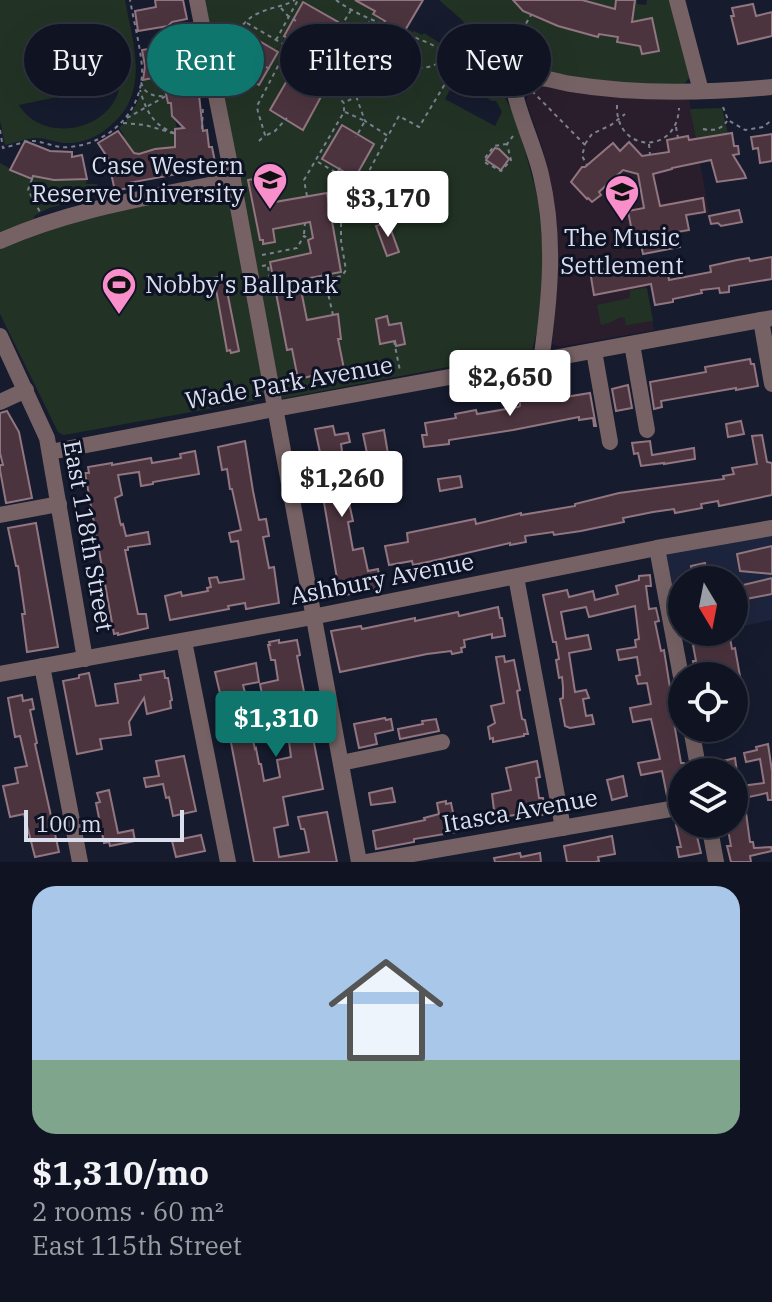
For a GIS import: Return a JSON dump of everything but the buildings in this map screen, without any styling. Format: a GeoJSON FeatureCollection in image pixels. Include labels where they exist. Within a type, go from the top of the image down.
{"type":"FeatureCollection","features":[{"type":"Feature","properties":{"kind":"street"},"geometry":{"type":"LineString","coordinates":[[197,0],[359,862]]}},
{"type":"Feature","properties":{"kind":"street"},"geometry":{"type":"LineString","coordinates":[[677,0],[701,91]]}},
{"type":"Feature","properties":{"kind":"street"},"geometry":{"type":"LineString","coordinates":[[551,79],[604,88],[701,91],[772,87]]}},
{"type":"Feature","properties":{"kind":"street"},"geometry":{"type":"LineString","coordinates":[[516,96],[541,175],[550,240],[550,291],[541,361]]}},
{"type":"Feature","properties":{"kind":"street"},"geometry":{"type":"LineString","coordinates":[[0,241],[59,218],[233,180]]}},
{"type":"Feature","properties":{"kind":"street"},"geometry":{"type":"LineString","coordinates":[[767,319],[772,384]]}},
{"type":"Feature","properties":{"kind":"street","name":"Wade Park Avenue"},"geometry":{"type":"LineString","coordinates":[[50,452],[767,319]]}},
{"type":"Feature","properties":{"kind":"street","name":"East 118th Street"},"geometry":{"type":"LineString","coordinates":[[0,336],[47,438],[85,659]]}},
{"type":"Feature","properties":{"kind":"street"},"geometry":{"type":"LineString","coordinates":[[632,344],[647,430]]}},
{"type":"Feature","properties":{"kind":"street"},"geometry":{"type":"LineString","coordinates":[[594,351],[610,442]]}},
{"type":"Feature","properties":{"kind":"street"},"geometry":{"type":"LineString","coordinates":[[0,402],[26,390]]}},
{"type":"Feature","properties":{"kind":"street"},"geometry":{"type":"LineString","coordinates":[[0,515],[59,504]]}},
{"type":"Feature","properties":{"kind":"street","name":"Ashbury Avenue"},"geometry":{"type":"LineString","coordinates":[[0,674],[772,528]]}},
{"type":"Feature","properties":{"kind":"street"},"geometry":{"type":"LineString","coordinates":[[657,548],[678,662]]}},
{"type":"Feature","properties":{"kind":"street"},"geometry":{"type":"LineString","coordinates":[[516,577],[563,828]]}},
{"type":"Feature","properties":{"kind":"street"},"geometry":{"type":"LineString","coordinates":[[184,641],[228,862]]}},
{"type":"Feature","properties":{"kind":"street"},"geometry":{"type":"LineString","coordinates":[[42,666],[80,862]]}},
{"type":"Feature","properties":{"kind":"street"},"geometry":{"type":"LineString","coordinates":[[341,763],[442,742]]}},
{"type":"Feature","properties":{"kind":"street","name":"Itasca Avenue"},"geometry":{"type":"LineString","coordinates":[[367,862],[668,809]]}},
{"type":"Feature","properties":{"kind":"street"},"geometry":{"type":"LineString","coordinates":[[712,838],[716,862]]}},
{"type":"Feature","properties":{"kind":"path"},"geometry":{"type":"LineString","coordinates":[[0,130],[2,148],[34,141],[57,147],[73,147],[106,136],[123,121],[140,88],[142,66],[130,0]]}},
{"type":"Feature","properties":{"kind":"path"},"geometry":{"type":"LineString","coordinates":[[280,42],[245,22],[255,14],[297,0]]}},
{"type":"Feature","properties":{"kind":"path"},"geometry":{"type":"LineString","coordinates":[[276,40],[297,0]]}},
{"type":"Feature","properties":{"kind":"path"},"geometry":{"type":"LineString","coordinates":[[336,0],[351,10],[437,49]]}},
{"type":"Feature","properties":{"kind":"path"},"geometry":{"type":"LineString","coordinates":[[270,3],[272,9]]}},
{"type":"Feature","properties":{"kind":"path"},"geometry":{"type":"LineString","coordinates":[[280,7],[296,21]]}},
{"type":"Feature","properties":{"kind":"path"},"geometry":{"type":"LineString","coordinates":[[343,24],[351,10]]}},
{"type":"Feature","properties":{"kind":"path"},"geometry":{"type":"LineString","coordinates":[[526,24],[531,15]]}},
{"type":"Feature","properties":{"kind":"path"},"geometry":{"type":"LineString","coordinates":[[371,24],[374,19]]}},
{"type":"Feature","properties":{"kind":"path"},"geometry":{"type":"LineString","coordinates":[[265,135],[257,106],[279,63]]}},
{"type":"Feature","properties":{"kind":"path"},"geometry":{"type":"LineString","coordinates":[[266,67],[274,72]]}},
{"type":"Feature","properties":{"kind":"path"},"geometry":{"type":"LineString","coordinates":[[123,121],[166,96],[147,92],[141,81]]}},
{"type":"Feature","properties":{"kind":"path"},"geometry":{"type":"LineString","coordinates":[[123,121],[176,134],[160,126],[146,108],[140,88]]}},
{"type":"Feature","properties":{"kind":"path"},"geometry":{"type":"LineString","coordinates":[[307,196],[304,180],[344,112],[344,103],[336,96]]}},
{"type":"Feature","properties":{"kind":"path"},"geometry":{"type":"LineString","coordinates":[[344,103],[356,96],[365,121],[356,137]]}},
{"type":"Feature","properties":{"kind":"path"},"geometry":{"type":"LineString","coordinates":[[341,224],[399,116],[419,127],[438,96]]}},
{"type":"Feature","properties":{"kind":"path"},"geometry":{"type":"LineString","coordinates":[[535,96],[585,145]]}},
{"type":"Feature","properties":{"kind":"path"},"geometry":{"type":"LineString","coordinates":[[202,129],[204,103]]}},
{"type":"Feature","properties":{"kind":"path"},"geometry":{"type":"LineString","coordinates":[[617,105],[618,119],[625,132],[636,141],[648,143],[665,138],[676,126]]}},
{"type":"Feature","properties":{"kind":"path"},"geometry":{"type":"LineString","coordinates":[[723,107],[728,120],[745,130],[763,127],[772,120]]}},
{"type":"Feature","properties":{"kind":"path"},"geometry":{"type":"LineString","coordinates":[[678,138],[679,108]]}},
{"type":"Feature","properties":{"kind":"path"},"geometry":{"type":"LineString","coordinates":[[344,112],[388,136]]}},
{"type":"Feature","properties":{"kind":"path"},"geometry":{"type":"LineString","coordinates":[[587,165],[582,156],[592,134],[625,114]]}},
{"type":"Feature","properties":{"kind":"path"},"geometry":{"type":"LineString","coordinates":[[259,141],[275,131],[287,118]]}},
{"type":"Feature","properties":{"kind":"path"},"geometry":{"type":"LineString","coordinates":[[703,129],[717,130],[728,120]]}},
{"type":"Feature","properties":{"kind":"path"},"geometry":{"type":"LineString","coordinates":[[507,144],[511,160],[501,171],[486,163],[485,158],[494,146],[507,144],[514,135]]}},
{"type":"Feature","properties":{"kind":"path"},"geometry":{"type":"LineString","coordinates":[[633,146],[636,141]]}},
{"type":"Feature","properties":{"kind":"path"},"geometry":{"type":"LineString","coordinates":[[648,143],[650,155]]}},
{"type":"Feature","properties":{"kind":"path"},"geometry":{"type":"LineString","coordinates":[[315,161],[337,173],[341,166]]}},
{"type":"Feature","properties":{"kind":"path"},"geometry":{"type":"LineString","coordinates":[[32,179],[28,190],[41,213]]}},
{"type":"Feature","properties":{"kind":"path"},"geometry":{"type":"LineString","coordinates":[[265,181],[270,180],[274,203]]}},
{"type":"Feature","properties":{"kind":"path"},"geometry":{"type":"LineString","coordinates":[[268,195],[273,194]]}},
{"type":"Feature","properties":{"kind":"path"},"geometry":{"type":"LineString","coordinates":[[332,195],[332,209],[337,208],[341,224],[346,270],[342,276],[324,278],[333,315]]}},
{"type":"Feature","properties":{"kind":"path"},"geometry":{"type":"LineString","coordinates":[[257,256],[297,248],[304,236],[305,223]]}},
{"type":"Feature","properties":{"kind":"path"},"geometry":{"type":"LineString","coordinates":[[304,236],[310,239]]}},
{"type":"Feature","properties":{"kind":"path"},"geometry":{"type":"LineString","coordinates":[[336,240],[342,239]]}},
{"type":"Feature","properties":{"kind":"path"},"geometry":{"type":"LineString","coordinates":[[338,255],[343,254]]}},
{"type":"Feature","properties":{"kind":"path"},"geometry":{"type":"LineString","coordinates":[[259,267],[268,265],[269,275],[272,274]]}},
{"type":"Feature","properties":{"kind":"path"},"geometry":{"type":"LineString","coordinates":[[394,341],[400,372]]}},
{"type":"Feature","properties":{"kind":"shaded area","name":"The Music Settlement"},"geometry":{"type":"Polygon","coordinates":[[[551,87],[581,94],[689,100],[709,213],[687,217],[690,232],[638,241],[654,330],[560,347],[552,344],[558,238],[550,180],[526,101],[528,96],[551,96],[551,87]]]}},
{"type":"Feature","properties":{"kind":"shaded area"},"geometry":{"type":"Polygon","coordinates":[[[772,528],[772,620],[748,625],[748,566],[668,566],[668,607],[657,548],[772,528]]]}},
{"type":"Feature","properties":{"kind":"green space"},"geometry":{"type":"Polygon","coordinates":[[[0,0],[125,0],[130,24],[24,24],[24,96],[62,96],[19,105],[30,118],[44,125],[76,127],[92,122],[105,113],[116,96],[131,96],[131,31],[135,51],[135,83],[131,99],[123,113],[97,136],[87,140],[66,143],[35,138],[5,145],[0,121],[0,0]]]}},
{"type":"Feature","properties":{"kind":"green space"},"geometry":{"type":"Polygon","coordinates":[[[204,0],[355,0],[375,11],[373,15],[381,19],[383,16],[398,24],[280,24],[281,98],[277,97],[270,110],[303,129],[311,115],[311,108],[314,109],[322,96],[421,96],[421,34],[424,33],[437,41],[437,96],[447,96],[445,99],[495,126],[502,112],[496,101],[483,96],[504,96],[521,136],[538,199],[544,262],[538,327],[532,351],[280,399],[222,96],[264,96],[264,76],[278,52],[264,44],[264,24],[209,24],[204,0]],[[342,125],[355,178],[363,165],[360,163],[374,144],[342,125]],[[264,178],[248,180],[260,240],[264,244],[274,242],[273,229],[317,220],[313,238],[308,240],[310,249],[315,248],[316,252],[270,262],[288,350],[341,339],[337,315],[296,322],[305,311],[301,288],[289,282],[341,272],[327,193],[269,203],[264,178]]]}},
{"type":"Feature","properties":{"kind":"green space"},"geometry":{"type":"Polygon","coordinates":[[[439,0],[518,0],[518,7],[534,17],[598,37],[603,6],[582,0],[616,0],[612,36],[618,37],[618,41],[639,42],[642,54],[659,50],[652,18],[632,24],[635,0],[637,4],[646,5],[647,0],[671,0],[690,77],[680,85],[584,80],[565,76],[551,71],[551,24],[465,24],[439,0]]]}},
{"type":"Feature","properties":{"kind":"green space"},"geometry":{"type":"Polygon","coordinates":[[[147,78],[147,96],[166,96],[168,103],[171,103],[177,129],[175,147],[138,154],[134,153],[119,128],[136,106],[143,79],[147,78]]]}},
{"type":"Feature","properties":{"kind":"green space"},"geometry":{"type":"Polygon","coordinates":[[[722,108],[728,134],[704,138],[697,144],[690,109],[722,108]]]}},
{"type":"Feature","properties":{"kind":"green space"},"geometry":{"type":"Polygon","coordinates":[[[0,163],[32,179],[33,176],[54,180],[87,179],[86,184],[97,184],[99,190],[78,201],[49,208],[34,216],[34,220],[0,236],[0,163]]]}},
{"type":"Feature","properties":{"kind":"green space","name":"Nobby's Ballpark"},"geometry":{"type":"Polygon","coordinates":[[[223,190],[230,195],[266,393],[263,399],[64,435],[58,432],[0,314],[0,246],[60,223],[223,190]]]}},
{"type":"Feature","properties":{"kind":"green space"},"geometry":{"type":"Polygon","coordinates":[[[647,288],[653,321],[626,325],[625,318],[621,317],[601,325],[597,305],[630,298],[630,290],[647,288]]]}},
{"type":"Feature","properties":{"kind":"place","name":"Case Western Reserve University"},"geometry":{"type":"Point","coordinates":[270,211]}},
{"type":"Feature","properties":{"kind":"place","name":"The Music Settlement"},"geometry":{"type":"Point","coordinates":[622,223]}},
{"type":"Feature","properties":{"kind":"place","name":"Nobby's Ballpark"},"geometry":{"type":"Point","coordinates":[119,316]}}]}
